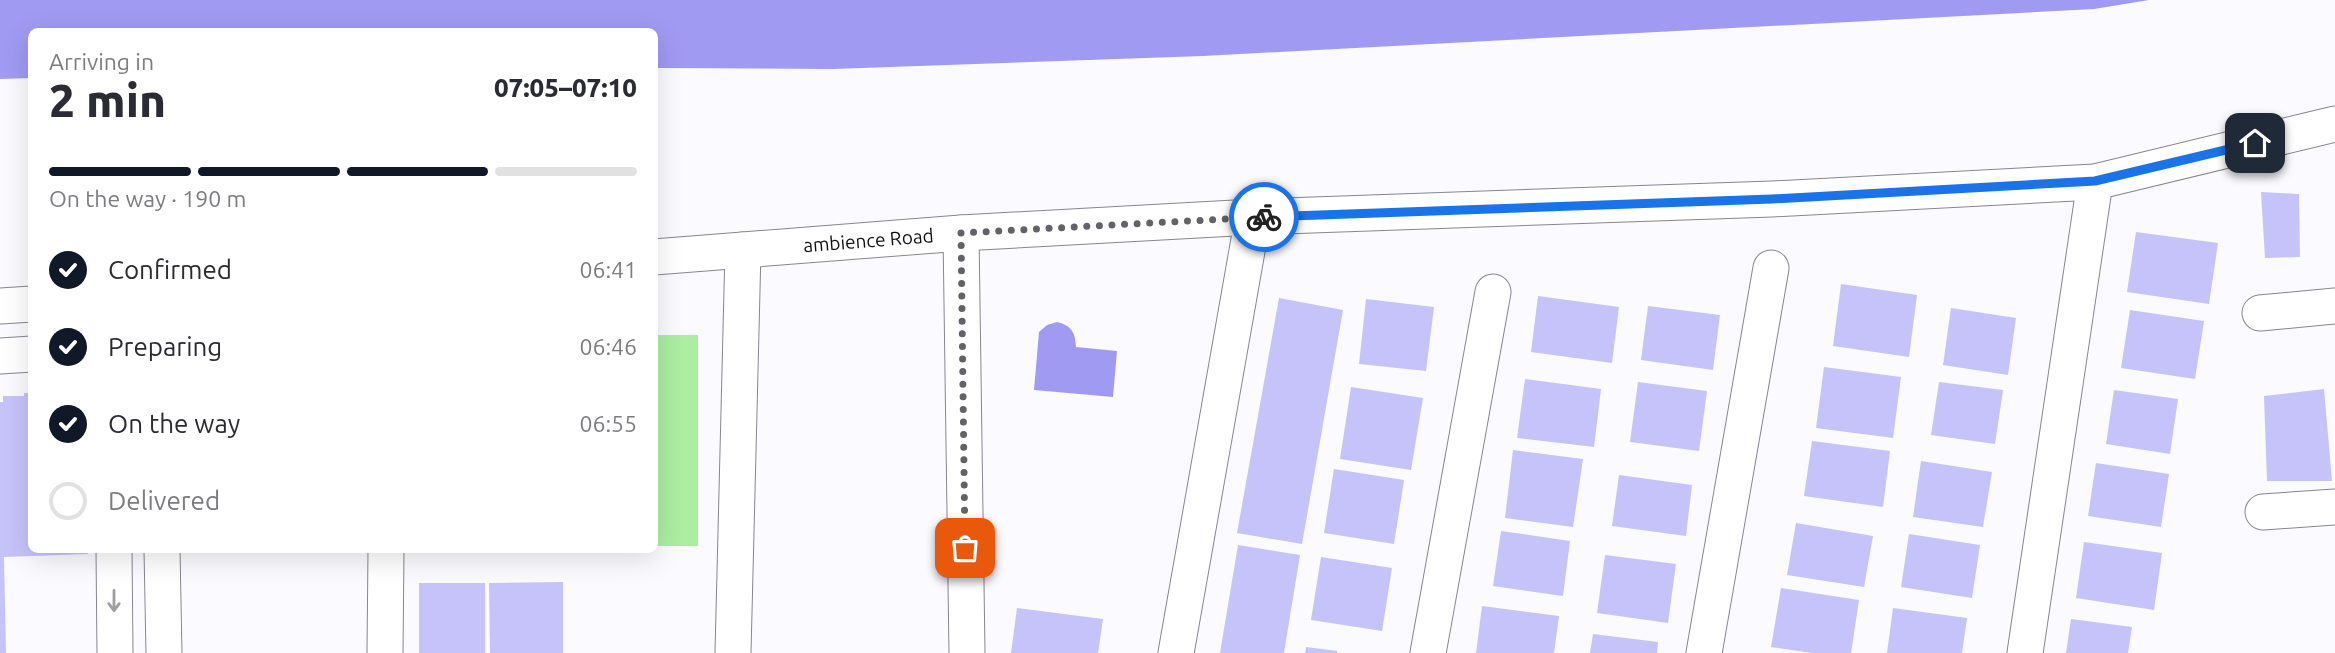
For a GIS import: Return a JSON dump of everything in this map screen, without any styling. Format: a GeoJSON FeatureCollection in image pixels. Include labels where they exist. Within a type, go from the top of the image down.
{"type":"FeatureCollection","features":[{"type":"Feature","properties":{"kind":"street","name":"ambience Road"},"geometry":{"type":"LineString","coordinates":[[658,257],[961,233],[1253,217],[1772,199],[2095,181],[2335,124]]}},
{"type":"Feature","properties":{"kind":"street"},"geometry":{"type":"LineString","coordinates":[[2025,653],[2095,181]]}},
{"type":"Feature","properties":{"kind":"street"},"geometry":{"type":"LineString","coordinates":[[1175,653],[1253,217]]}},
{"type":"Feature","properties":{"kind":"street"},"geometry":{"type":"LineString","coordinates":[[961,233],[967,653]]}},
{"type":"Feature","properties":{"kind":"street"},"geometry":{"type":"LineString","coordinates":[[733,653],[743,250]]}},
{"type":"Feature","properties":{"kind":"street"},"geometry":{"type":"LineString","coordinates":[[1704,653],[1771,268]]}},
{"type":"Feature","properties":{"kind":"street"},"geometry":{"type":"LineString","coordinates":[[1428,653],[1493,292]]}},
{"type":"Feature","properties":{"kind":"street"},"geometry":{"type":"LineString","coordinates":[[0,306],[28,304]]}},
{"type":"Feature","properties":{"kind":"street"},"geometry":{"type":"LineString","coordinates":[[2260,313],[2335,306]]}},
{"type":"Feature","properties":{"kind":"street"},"geometry":{"type":"LineString","coordinates":[[0,356],[28,354]]}},
{"type":"Feature","properties":{"kind":"street"},"geometry":{"type":"LineString","coordinates":[[2263,512],[2335,507]]}},
{"type":"Feature","properties":{"kind":"street"},"geometry":{"type":"LineString","coordinates":[[114,553],[115,653]]}},
{"type":"Feature","properties":{"kind":"street"},"geometry":{"type":"LineString","coordinates":[[162,553],[164,653]]}},
{"type":"Feature","properties":{"kind":"street"},"geometry":{"type":"LineString","coordinates":[[385,653],[386,553]]}},
{"type":"Feature","properties":{"kind":"green space"},"geometry":{"type":"Polygon","coordinates":[[[658,335],[698,335],[698,546],[658,546],[658,335]]]}},
{"type":"Feature","properties":{"kind":"shaded area"},"geometry":{"type":"Polygon","coordinates":[[[0,0],[2149,0],[2094,9],[1203,56],[833,69],[658,68],[658,28],[28,28],[28,78],[0,79],[0,0]]]}},
{"type":"Feature","properties":{"kind":"shaded area"},"geometry":{"type":"Polygon","coordinates":[[[1057,322],[1072,330],[1076,347],[1117,351],[1113,397],[1034,390],[1039,332],[1047,325],[1057,322]]]}},
{"type":"Feature","properties":{"kind":"building"},"geometry":{"type":"Polygon","coordinates":[[[2261,192],[2299,194],[2300,257],[2265,258],[2261,192]]]}},
{"type":"Feature","properties":{"kind":"building"},"geometry":{"type":"Polygon","coordinates":[[[2136,232],[2218,243],[2209,304],[2127,292],[2136,232]]]}},
{"type":"Feature","properties":{"kind":"building"},"geometry":{"type":"Polygon","coordinates":[[[1841,284],[1917,295],[1909,357],[1833,346],[1841,284]]]}},
{"type":"Feature","properties":{"kind":"building"},"geometry":{"type":"Polygon","coordinates":[[[1538,296],[1619,307],[1612,363],[1531,352],[1538,296]]]}},
{"type":"Feature","properties":{"kind":"building"},"geometry":{"type":"Polygon","coordinates":[[[1279,298],[1343,310],[1302,544],[1237,533],[1279,298]]]}},
{"type":"Feature","properties":{"kind":"building"},"geometry":{"type":"Polygon","coordinates":[[[1366,299],[1434,307],[1426,371],[1359,364],[1366,299]]]}},
{"type":"Feature","properties":{"kind":"building"},"geometry":{"type":"Polygon","coordinates":[[[1648,306],[1720,315],[1713,370],[1641,360],[1648,306]]]}},
{"type":"Feature","properties":{"kind":"building"},"geometry":{"type":"Polygon","coordinates":[[[1951,308],[2016,318],[2008,375],[1943,365],[1951,308]]]}},
{"type":"Feature","properties":{"kind":"building"},"geometry":{"type":"Polygon","coordinates":[[[2130,310],[2204,321],[2195,379],[2121,368],[2130,310]]]}},
{"type":"Feature","properties":{"kind":"building"},"geometry":{"type":"Polygon","coordinates":[[[1824,367],[1901,377],[1893,438],[1816,428],[1824,367]]]}},
{"type":"Feature","properties":{"kind":"building"},"geometry":{"type":"Polygon","coordinates":[[[1525,379],[1601,389],[1594,447],[1517,438],[1525,379]]]}},
{"type":"Feature","properties":{"kind":"building"},"geometry":{"type":"Polygon","coordinates":[[[1638,382],[1707,391],[1699,451],[1630,442],[1638,382]]]}},
{"type":"Feature","properties":{"kind":"building"},"geometry":{"type":"Polygon","coordinates":[[[1939,382],[2003,390],[1995,444],[1931,435],[1939,382]]]}},
{"type":"Feature","properties":{"kind":"building"},"geometry":{"type":"Polygon","coordinates":[[[1351,387],[1423,398],[1411,470],[1340,459],[1351,387]]]}},
{"type":"Feature","properties":{"kind":"building"},"geometry":{"type":"Polygon","coordinates":[[[2324,389],[2332,481],[2267,481],[2264,396],[2324,389]]]}},
{"type":"Feature","properties":{"kind":"building"},"geometry":{"type":"Polygon","coordinates":[[[2114,390],[2178,399],[2170,454],[2106,444],[2114,390]]]}},
{"type":"Feature","properties":{"kind":"building"},"geometry":{"type":"Polygon","coordinates":[[[24,393],[28,393],[28,553],[88,554],[4,557],[6,653],[0,653],[0,402],[3,402],[3,396],[24,396],[24,393]]]}},
{"type":"Feature","properties":{"kind":"building"},"geometry":{"type":"Polygon","coordinates":[[[1812,441],[1890,451],[1883,507],[1804,496],[1812,441]]]}},
{"type":"Feature","properties":{"kind":"building"},"geometry":{"type":"Polygon","coordinates":[[[1513,450],[1583,459],[1573,527],[1505,518],[1513,450]]]}},
{"type":"Feature","properties":{"kind":"building"},"geometry":{"type":"Polygon","coordinates":[[[1921,461],[1992,472],[1983,527],[1913,517],[1921,461]]]}},
{"type":"Feature","properties":{"kind":"building"},"geometry":{"type":"Polygon","coordinates":[[[2096,463],[2169,474],[2161,527],[2088,516],[2096,463]]]}},
{"type":"Feature","properties":{"kind":"building"},"geometry":{"type":"Polygon","coordinates":[[[1334,469],[1404,480],[1394,544],[1324,533],[1334,469]]]}},
{"type":"Feature","properties":{"kind":"building"},"geometry":{"type":"Polygon","coordinates":[[[1619,475],[1692,485],[1686,536],[1612,526],[1619,475]]]}},
{"type":"Feature","properties":{"kind":"building"},"geometry":{"type":"Polygon","coordinates":[[[1796,523],[1873,536],[1864,587],[1787,575],[1796,523]]]}},
{"type":"Feature","properties":{"kind":"building"},"geometry":{"type":"Polygon","coordinates":[[[1501,531],[1570,541],[1563,596],[1493,586],[1501,531]]]}},
{"type":"Feature","properties":{"kind":"building"},"geometry":{"type":"Polygon","coordinates":[[[1909,534],[1980,545],[1972,598],[1901,587],[1909,534]]]}},
{"type":"Feature","properties":{"kind":"building"},"geometry":{"type":"Polygon","coordinates":[[[2084,542],[2162,553],[2154,610],[2076,598],[2084,542]]]}},
{"type":"Feature","properties":{"kind":"building"},"geometry":{"type":"Polygon","coordinates":[[[1238,545],[1300,555],[1284,653],[1220,653],[1238,545]]]}},
{"type":"Feature","properties":{"kind":"building"},"geometry":{"type":"Polygon","coordinates":[[[1605,555],[1676,564],[1668,623],[1597,613],[1605,555]]]}},
{"type":"Feature","properties":{"kind":"building"},"geometry":{"type":"Polygon","coordinates":[[[1321,557],[1392,568],[1382,631],[1311,620],[1321,557]]]}},
{"type":"Feature","properties":{"kind":"building"},"geometry":{"type":"Polygon","coordinates":[[[563,582],[563,653],[490,653],[489,583],[563,582]]]}},
{"type":"Feature","properties":{"kind":"building"},"geometry":{"type":"Polygon","coordinates":[[[419,583],[485,583],[485,653],[419,653],[419,583]]]}},
{"type":"Feature","properties":{"kind":"building"},"geometry":{"type":"Polygon","coordinates":[[[1781,588],[1859,600],[1851,653],[1812,653],[1771,647],[1781,588]]]}},
{"type":"Feature","properties":{"kind":"building"},"geometry":{"type":"Polygon","coordinates":[[[1482,606],[1559,616],[1554,653],[1476,653],[1482,606]]]}},
{"type":"Feature","properties":{"kind":"building"},"geometry":{"type":"Polygon","coordinates":[[[1017,608],[1103,619],[1098,653],[1011,653],[1017,608]]]}},
{"type":"Feature","properties":{"kind":"building"},"geometry":{"type":"Polygon","coordinates":[[[1893,608],[1967,618],[1962,653],[1887,653],[1893,608]]]}},
{"type":"Feature","properties":{"kind":"building"},"geometry":{"type":"Polygon","coordinates":[[[2071,619],[2132,627],[2128,653],[2066,653],[2071,619]]]}},
{"type":"Feature","properties":{"kind":"building"},"geometry":{"type":"Polygon","coordinates":[[[1593,634],[1658,642],[1657,653],[1590,653],[1593,634]]]}},
{"type":"Feature","properties":{"kind":"building"},"geometry":{"type":"Polygon","coordinates":[[[1306,647],[1337,651],[1337,653],[1305,653],[1306,647]]]}},
{"type":"Feature","properties":{"kind":"way so far"},"geometry":{"type":"LineString","coordinates":[[965,548],[961,233],[1264,217]]}},
{"type":"Feature","properties":{"kind":"route"},"geometry":{"type":"LineString","coordinates":[[1264,217],[1772,199],[2095,181],[2255,143]]}}]}
